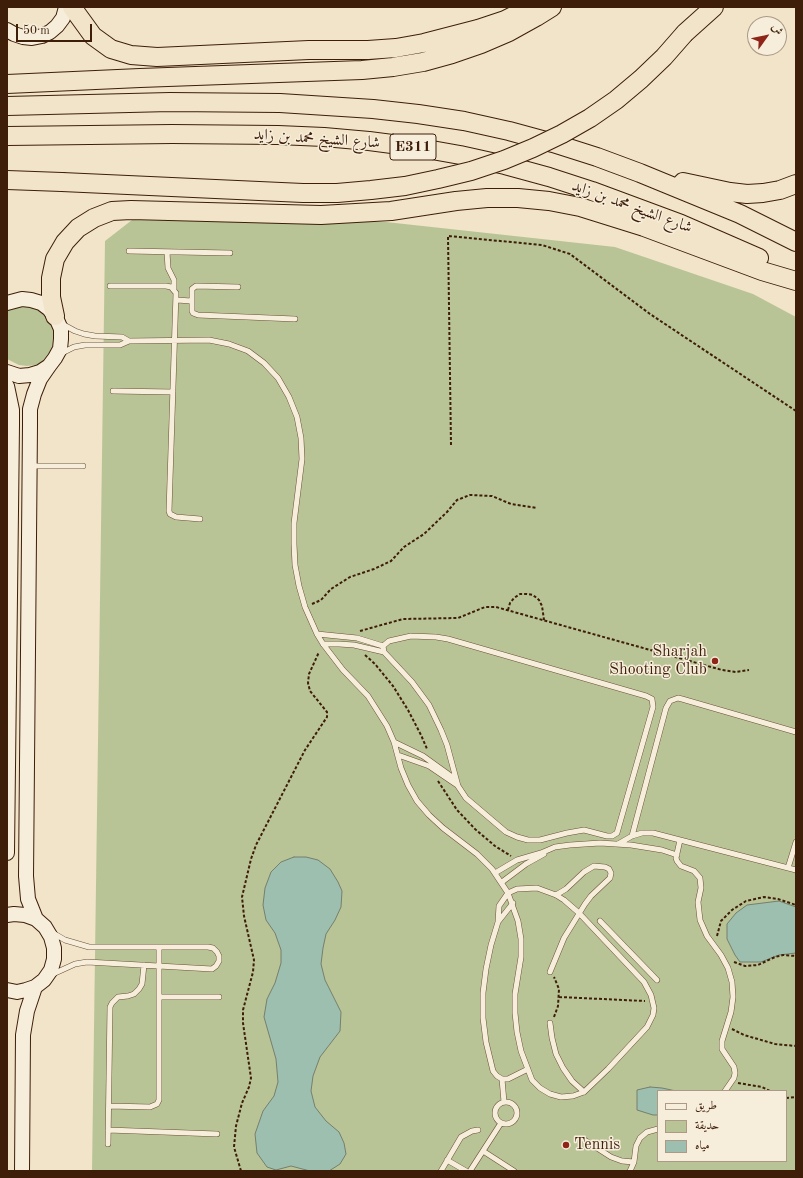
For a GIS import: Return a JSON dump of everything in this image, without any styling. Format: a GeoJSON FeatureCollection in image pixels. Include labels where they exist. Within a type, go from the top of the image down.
{"type":"FeatureCollection","features":[{"type":"Feature","properties":{"kind":"highway"},"geometry":{"type":"LineString","coordinates":[[72,7],[93,36],[111,49],[131,55],[157,57],[301,50],[368,50],[396,48],[431,42],[478,29],[505,20],[532,7]]}},
{"type":"Feature","properties":{"kind":"highway"},"geometry":{"type":"LineString","coordinates":[[7,84],[392,68],[445,56],[481,44],[509,32],[552,7]]}},
{"type":"Feature","properties":{"kind":"highway"},"geometry":{"type":"LineString","coordinates":[[7,180],[295,193],[330,193],[378,190],[438,179],[471,171],[533,148],[576,126],[616,100],[641,80],[664,57],[685,33],[704,7]]}},
{"type":"Feature","properties":{"kind":"highway"},"geometry":{"type":"LineString","coordinates":[[685,33],[714,7]]}},
{"type":"Feature","properties":{"kind":"highway","name":"شارع الشيخ محمد بن زايد"},"geometry":{"type":"LineString","coordinates":[[7,106],[108,103],[280,103],[380,110],[464,121],[509,131],[560,145],[640,173],[740,214],[796,242]]}},
{"type":"Feature","properties":{"kind":"highway","name":"شارع الشيخ محمد بن زايد"},"geometry":{"type":"LineString","coordinates":[[7,136],[172,134],[316,136],[369,141],[445,152],[505,165],[592,191],[681,224],[726,243],[796,277]]}},
{"type":"Feature","properties":{"kind":"highway"},"geometry":{"type":"LineString","coordinates":[[640,173],[730,192],[747,194],[780,190],[796,184]]}},
{"type":"Feature","properties":{"kind":"highway"},"geometry":{"type":"LineString","coordinates":[[56,318],[50,297],[51,278],[55,259],[65,242],[78,228],[94,218],[112,211],[132,210],[328,215],[391,212],[456,201],[487,198],[518,198],[549,201],[580,207],[644,227],[744,264],[796,281]]}},
{"type":"Feature","properties":{"kind":"street"},"geometry":{"type":"LineString","coordinates":[[9,33],[32,38],[42,36],[57,26],[63,18],[66,7]]}},
{"type":"Feature","properties":{"kind":"street"},"geometry":{"type":"LineString","coordinates":[[7,295],[40,303],[49,309],[56,318],[61,329],[60,349],[40,379],[30,409],[26,876],[28,898],[41,923],[51,937],[54,948],[54,959],[51,970],[39,983],[27,1010],[24,1035],[22,1171]]}},
{"type":"Feature","properties":{"kind":"street"},"geometry":{"type":"LineString","coordinates":[[7,303],[22,299]]}},
{"type":"Feature","properties":{"kind":"street"},"geometry":{"type":"LineString","coordinates":[[7,372],[19,376],[30,375],[40,372],[52,362]]}},
{"type":"Feature","properties":{"kind":"street"},"geometry":{"type":"LineString","coordinates":[[7,386],[12,410],[7,854]]}},
{"type":"Feature","properties":{"kind":"street"},"geometry":{"type":"LineString","coordinates":[[7,915],[25,915],[41,923]]}},
{"type":"Feature","properties":{"kind":"street"},"geometry":{"type":"LineString","coordinates":[[7,990],[17,992],[26,990],[39,983]]}},
{"type":"Feature","properties":{"kind":"lane"},"geometry":{"type":"LineString","coordinates":[[129,251],[230,253]]}},
{"type":"Feature","properties":{"kind":"lane"},"geometry":{"type":"LineString","coordinates":[[167,252],[168,268],[174,280],[174,289],[177,300],[169,511],[170,514],[176,517],[200,519]]}},
{"type":"Feature","properties":{"kind":"lane"},"geometry":{"type":"LineString","coordinates":[[110,286],[166,286],[174,289]]}},
{"type":"Feature","properties":{"kind":"lane"},"geometry":{"type":"LineString","coordinates":[[238,287],[196,286],[192,289],[192,311],[195,315],[295,319]]}},
{"type":"Feature","properties":{"kind":"lane"},"geometry":{"type":"LineString","coordinates":[[177,300],[191,301]]}},
{"type":"Feature","properties":{"kind":"lane"},"geometry":{"type":"LineString","coordinates":[[56,318],[74,331],[94,336],[122,337],[129,341]]}},
{"type":"Feature","properties":{"kind":"lane"},"geometry":{"type":"LineString","coordinates":[[52,362],[64,352],[74,347],[85,345],[120,345],[129,341],[175,340],[216,342],[229,344],[248,351],[264,363],[278,378],[289,397],[297,417],[301,438],[302,459],[294,523],[294,544],[295,565],[305,607],[323,644],[343,670],[356,682],[371,701],[387,726],[394,742],[401,768],[408,785],[421,806],[443,828],[477,854],[502,882],[508,893],[513,903],[521,939],[521,957],[515,994],[515,1014],[518,1039],[532,1080],[540,1088],[550,1094],[561,1097],[573,1096],[584,1092],[651,1021],[653,1015],[653,1002],[648,988],[580,913],[556,894],[537,888],[527,887],[508,893],[499,906],[498,922],[486,969],[483,993],[486,1042],[493,1071],[497,1076],[508,1079],[528,1069]]}},
{"type":"Feature","properties":{"kind":"lane"},"geometry":{"type":"LineString","coordinates":[[113,391],[173,392]]}},
{"type":"Feature","properties":{"kind":"lane"},"geometry":{"type":"LineString","coordinates":[[30,466],[83,466]]}},
{"type":"Feature","properties":{"kind":"lane"},"geometry":{"type":"LineString","coordinates":[[317,634],[344,636],[383,646]]}},
{"type":"Feature","properties":{"kind":"lane"},"geometry":{"type":"LineString","coordinates":[[411,636],[436,637],[646,696],[653,701],[653,707],[617,833],[612,836],[607,836],[584,830],[540,840],[528,840],[506,832],[466,798],[458,786],[447,746],[429,705],[412,682],[384,652],[383,646],[389,641],[399,638],[411,636]]}},
{"type":"Feature","properties":{"kind":"lane"},"geometry":{"type":"LineString","coordinates":[[323,644],[354,645],[384,652]]}},
{"type":"Feature","properties":{"kind":"lane"},"geometry":{"type":"LineString","coordinates":[[632,836],[670,701],[678,698],[796,732]]}},
{"type":"Feature","properties":{"kind":"lane"},"geometry":{"type":"LineString","coordinates":[[394,742],[414,751],[458,786]]}},
{"type":"Feature","properties":{"kind":"lane"},"geometry":{"type":"LineString","coordinates":[[398,755],[430,764],[455,779]]}},
{"type":"Feature","properties":{"kind":"lane"},"geometry":{"type":"LineString","coordinates":[[615,844],[619,844],[632,836],[642,833],[653,833],[796,870]]}},
{"type":"Feature","properties":{"kind":"lane"},"geometry":{"type":"LineString","coordinates":[[680,840],[676,858],[679,864],[694,871],[700,878],[701,888],[698,902],[700,920],[707,936],[721,955],[728,968],[732,982],[730,1012],[722,1041],[722,1049],[734,1067],[735,1073],[734,1078],[726,1090]]}},
{"type":"Feature","properties":{"kind":"lane"},"geometry":{"type":"LineString","coordinates":[[788,868],[796,842]]}},
{"type":"Feature","properties":{"kind":"lane"},"geometry":{"type":"LineString","coordinates":[[495,873],[517,860],[555,847],[585,844],[615,844],[646,847],[677,855]]}},
{"type":"Feature","properties":{"kind":"lane"},"geometry":{"type":"LineString","coordinates":[[502,882],[513,872],[555,847]]}},
{"type":"Feature","properties":{"kind":"lane"},"geometry":{"type":"LineString","coordinates":[[550,972],[564,938],[592,896],[610,878],[611,874],[609,869],[600,866],[589,868],[566,889],[556,894]]}},
{"type":"Feature","properties":{"kind":"lane"},"geometry":{"type":"LineString","coordinates":[[498,922],[513,903]]}},
{"type":"Feature","properties":{"kind":"lane"},"geometry":{"type":"LineString","coordinates":[[600,921],[657,980]]}},
{"type":"Feature","properties":{"kind":"lane"},"geometry":{"type":"LineString","coordinates":[[39,983],[64,968],[87,962],[212,968],[216,966],[219,961],[217,952],[213,948],[208,947],[89,947],[66,940],[41,923]]}},
{"type":"Feature","properties":{"kind":"lane"},"geometry":{"type":"LineString","coordinates":[[108,1106],[150,1107],[157,1104],[159,1100],[159,947]]}},
{"type":"Feature","properties":{"kind":"lane"},"geometry":{"type":"LineString","coordinates":[[627,964],[635,957]]}},
{"type":"Feature","properties":{"kind":"lane"},"geometry":{"type":"LineString","coordinates":[[108,1144],[110,1007],[114,1000],[118,997],[134,994],[139,989],[142,984],[144,965]]}},
{"type":"Feature","properties":{"kind":"lane"},"geometry":{"type":"LineString","coordinates":[[160,997],[219,998]]}},
{"type":"Feature","properties":{"kind":"lane"},"geometry":{"type":"LineString","coordinates":[[550,1022],[556,1054],[572,1081],[584,1092]]}},
{"type":"Feature","properties":{"kind":"lane"},"geometry":{"type":"LineString","coordinates":[[502,1078],[504,1102]]}},
{"type":"Feature","properties":{"kind":"lane"},"geometry":{"type":"LineString","coordinates":[[504,1102],[515,1106],[517,1114],[516,1118],[510,1124],[501,1123],[498,1121],[495,1113],[497,1106],[504,1102]]}},
{"type":"Feature","properties":{"kind":"lane"},"geometry":{"type":"LineString","coordinates":[[470,1171],[501,1123]]}},
{"type":"Feature","properties":{"kind":"lane"},"geometry":{"type":"LineString","coordinates":[[630,1171],[634,1162],[636,1146],[640,1138],[647,1132],[657,1129]]}},
{"type":"Feature","properties":{"kind":"lane"},"geometry":{"type":"LineString","coordinates":[[108,1130],[217,1134]]}},
{"type":"Feature","properties":{"kind":"lane"},"geometry":{"type":"LineString","coordinates":[[441,1171],[461,1137],[472,1131],[478,1130]]}},
{"type":"Feature","properties":{"kind":"lane"},"geometry":{"type":"LineString","coordinates":[[583,1139],[611,1157],[622,1161],[634,1162]]}},
{"type":"Feature","properties":{"kind":"lane"},"geometry":{"type":"LineString","coordinates":[[483,1151],[514,1171]]}},
{"type":"Feature","properties":{"kind":"lane"},"geometry":{"type":"LineString","coordinates":[[447,1160],[466,1171]]}},
{"type":"Feature","properties":{"kind":"path"},"geometry":{"type":"LineString","coordinates":[[451,445],[448,236],[542,245],[570,254],[650,314],[796,411]]}},
{"type":"Feature","properties":{"kind":"path"},"geometry":{"type":"LineString","coordinates":[[305,607],[321,600],[331,589],[350,577],[374,569],[390,561],[404,547],[424,534],[448,512],[456,500],[470,495],[492,496],[511,504],[537,508]]}},
{"type":"Feature","properties":{"kind":"path"},"geometry":{"type":"LineString","coordinates":[[508,610],[510,603],[520,594],[533,595],[539,600],[542,606],[544,620]]}},
{"type":"Feature","properties":{"kind":"path"},"geometry":{"type":"LineString","coordinates":[[344,636],[403,619],[458,618],[490,606],[722,670],[736,672],[749,670]]}},
{"type":"Feature","properties":{"kind":"path"},"geometry":{"type":"LineString","coordinates":[[241,1171],[234,1147],[236,1126],[251,1078],[242,1023],[243,1010],[253,972],[254,960],[244,916],[242,897],[256,845],[305,750],[327,717],[327,712],[310,691],[308,683],[309,674],[323,644]]}},
{"type":"Feature","properties":{"kind":"path"},"geometry":{"type":"LineString","coordinates":[[354,645],[375,664],[401,698],[422,735],[430,764],[442,788],[475,829],[495,846],[517,860]]}},
{"type":"Feature","properties":{"kind":"path"},"geometry":{"type":"LineString","coordinates":[[718,943],[717,936],[722,921],[732,910],[746,901],[764,897],[778,898],[796,905]]}},
{"type":"Feature","properties":{"kind":"path"},"geometry":{"type":"LineString","coordinates":[[729,960],[736,964],[745,966],[758,965],[775,957],[784,955],[796,956]]}},
{"type":"Feature","properties":{"kind":"path"},"geometry":{"type":"LineString","coordinates":[[550,972],[558,983],[559,997],[556,1012],[550,1022]]}},
{"type":"Feature","properties":{"kind":"path"},"geometry":{"type":"LineString","coordinates":[[559,997],[653,1002]]}},
{"type":"Feature","properties":{"kind":"path"},"geometry":{"type":"LineString","coordinates":[[726,1026],[744,1035],[775,1044],[796,1046]]}},
{"type":"Feature","properties":{"kind":"path"},"geometry":{"type":"LineString","coordinates":[[731,1083],[762,1087],[768,1090]]}},
{"type":"Feature","properties":{"kind":"green space"},"geometry":{"type":"Polygon","coordinates":[[[132,220],[386,222],[615,247],[753,294],[796,317],[796,1171],[92,1171],[105,241],[132,220]]]}},
{"type":"Feature","properties":{"kind":"green space"},"geometry":{"type":"Polygon","coordinates":[[[27,303],[54,318],[56,350],[44,362],[27,366],[19,365],[7,359],[7,311],[16,305],[27,303]]]}},
{"type":"Feature","properties":{"kind":"water"},"geometry":{"type":"Polygon","coordinates":[[[294,857],[306,857],[318,860],[330,869],[342,891],[341,907],[326,934],[321,964],[325,980],[341,1012],[340,1031],[320,1057],[313,1076],[311,1091],[315,1107],[326,1121],[339,1132],[344,1143],[346,1154],[340,1164],[329,1171],[310,1171],[291,1166],[276,1170],[267,1167],[257,1153],[255,1134],[263,1111],[274,1096],[278,1082],[276,1059],[264,1017],[267,999],[275,983],[281,963],[281,950],[275,933],[266,920],[263,905],[265,888],[271,872],[281,862],[294,857]]]}},
{"type":"Feature","properties":{"kind":"water"},"geometry":{"type":"Polygon","coordinates":[[[779,901],[796,907],[796,953],[779,955],[761,962],[740,962],[727,939],[727,924],[736,913],[747,905],[779,901]]]}},
{"type":"Feature","properties":{"kind":"water"},"geometry":{"type":"Polygon","coordinates":[[[650,1087],[671,1090],[657,1090],[657,1115],[653,1115],[637,1110],[637,1090],[650,1087]]]}},
{"type":"Feature","properties":{"kind":"place","name":"Sharjah Shooting Club"},"geometry":{"type":"Point","coordinates":[715,661]}},
{"type":"Feature","properties":{"kind":"place","name":"Tennis"},"geometry":{"type":"Point","coordinates":[566,1145]}}]}
